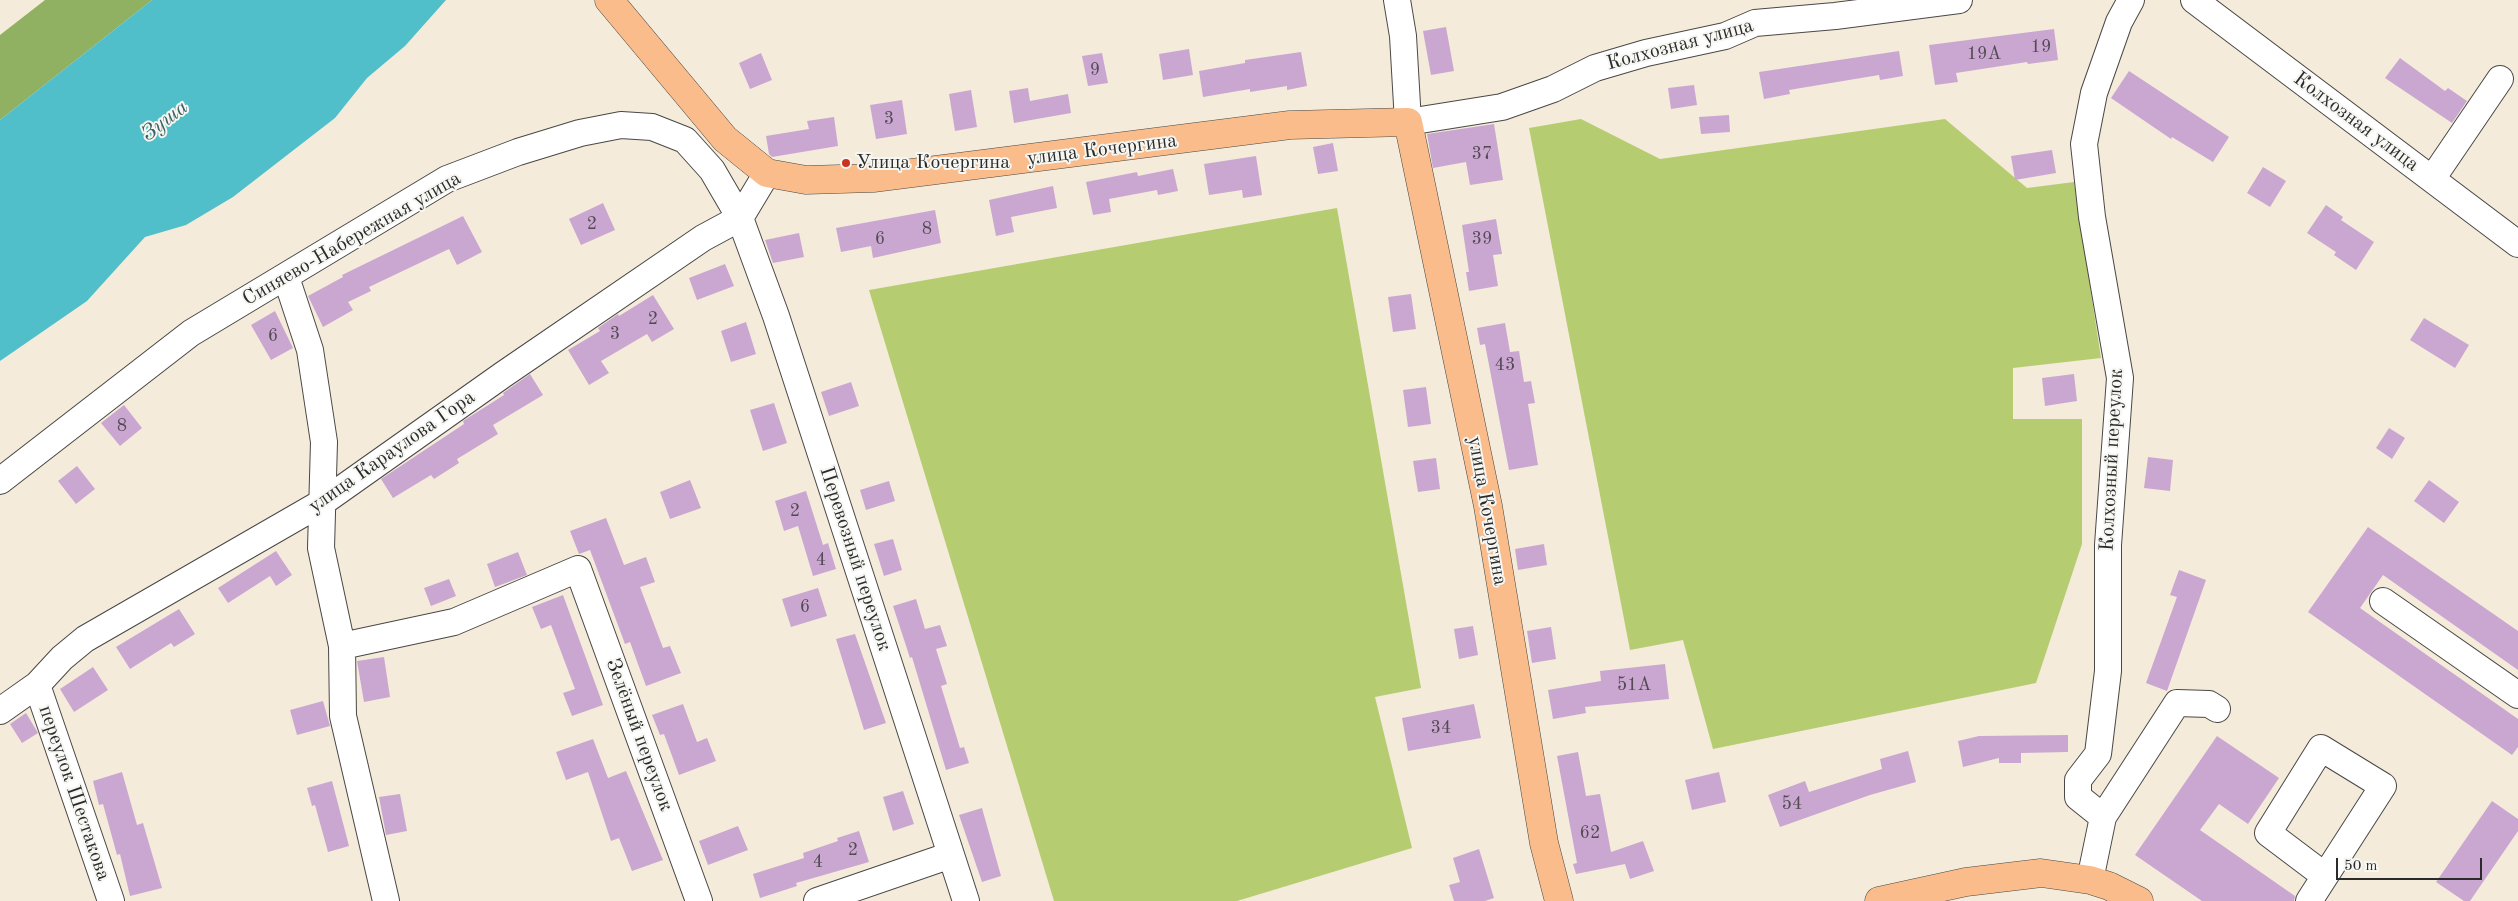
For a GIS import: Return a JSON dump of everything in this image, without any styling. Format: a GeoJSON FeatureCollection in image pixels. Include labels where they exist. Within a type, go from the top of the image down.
{"type":"FeatureCollection","features":[{"type":"Feature","properties":{"kind":"main road"},"geometry":{"type":"LineString","coordinates":[[615,8],[725,139],[767,173]]}},
{"type":"Feature","properties":{"kind":"main road","name":"улица Кочергина"},"geometry":{"type":"LineString","coordinates":[[767,173],[806,180],[852,180],[1290,125],[1408,122],[1488,506],[1544,843],[1559,901]]}},
{"type":"Feature","properties":{"kind":"main road"},"geometry":{"type":"LineString","coordinates":[[1879,901],[1966,882],[2041,873],[2090,880],[2108,886],[2139,901]]}},
{"type":"Feature","properties":{"kind":"street","name":"улица Кочергина"},"geometry":{"type":"LineString","coordinates":[[1397,0],[1404,36],[1408,122]]}},
{"type":"Feature","properties":{"kind":"street","name":"Колхозная улица"},"geometry":{"type":"LineString","coordinates":[[1408,122],[1502,107],[1553,89],[1595,68],[1646,53],[1725,36],[1755,23],[1835,16],[1959,0]]}},
{"type":"Feature","properties":{"kind":"street","name":"Колхозный переулок"},"geometry":{"type":"LineString","coordinates":[[2103,817],[2078,797],[2078,780],[2098,754],[2108,671],[2108,545],[2120,378],[2092,217],[2084,144],[2094,93],[2119,22],[2131,0]]}},
{"type":"Feature","properties":{"kind":"street","name":"Колхозная улица"},"geometry":{"type":"LineString","coordinates":[[2194,0],[2223,8],[2432,179],[2518,244]]}},
{"type":"Feature","properties":{"kind":"street"},"geometry":{"type":"LineString","coordinates":[[2432,179],[2500,79]]}},
{"type":"Feature","properties":{"kind":"street","name":"Синяево-Набережная улица"},"geometry":{"type":"LineString","coordinates":[[0,481],[191,334],[447,179],[518,152],[580,133],[621,125],[652,127],[684,140],[712,170],[740,218]]}},
{"type":"Feature","properties":{"kind":"street"},"geometry":{"type":"LineString","coordinates":[[740,218],[767,173]]}},
{"type":"Feature","properties":{"kind":"street","name":"улица Караулова Гора"},"geometry":{"type":"LineString","coordinates":[[0,711],[37,685],[62,658],[85,639],[323,502],[504,374],[703,238],[740,218]]}},
{"type":"Feature","properties":{"kind":"street","name":"Перевозный переулок"},"geometry":{"type":"LineString","coordinates":[[740,218],[776,316],[966,901]]}},
{"type":"Feature","properties":{"kind":"street"},"geometry":{"type":"LineString","coordinates":[[286,277],[310,350],[324,442],[321,548],[342,646],[343,716],[386,901]]}},
{"type":"Feature","properties":{"kind":"street","name":"Зелёный переулок"},"geometry":{"type":"LineString","coordinates":[[342,646],[454,622],[578,569],[699,901]]}},
{"type":"Feature","properties":{"kind":"street"},"geometry":{"type":"LineString","coordinates":[[2383,601],[2518,695]]}},
{"type":"Feature","properties":{"kind":"street","name":"переулок Шестакова"},"geometry":{"type":"LineString","coordinates":[[37,685],[111,901]]}},
{"type":"Feature","properties":{"kind":"street"},"geometry":{"type":"LineString","coordinates":[[2090,880],[2103,817],[2177,703],[2209,704],[2217,709]]}},
{"type":"Feature","properties":{"kind":"street"},"geometry":{"type":"LineString","coordinates":[[2309,901],[2383,786],[2321,748],[2268,833],[2325,876]]}},
{"type":"Feature","properties":{"kind":"street"},"geometry":{"type":"LineString","coordinates":[[817,901],[951,855]]}},
{"type":"Feature","properties":{"kind":"green space"},"geometry":{"type":"Polygon","coordinates":[[[45,0],[152,0],[0,120],[0,35],[45,0]]]}},
{"type":"Feature","properties":{"kind":"green space"},"geometry":{"type":"Polygon","coordinates":[[[1581,119],[1660,159],[1945,119],[2027,188],[2074,182],[2101,358],[2013,368],[2013,419],[2082,419],[2082,544],[2036,683],[1713,749],[1683,640],[1630,650],[1529,128],[1581,119]]]}},
{"type":"Feature","properties":{"kind":"green space"},"geometry":{"type":"Polygon","coordinates":[[[1337,208],[1421,688],[1375,697],[1412,848],[1237,901],[1054,901],[869,290],[1337,208]]]}},
{"type":"Feature","properties":{"kind":"water","name":"Зуша"},"geometry":{"type":"Polygon","coordinates":[[[152,0],[446,0],[405,46],[367,78],[335,118],[233,197],[186,225],[145,237],[87,301],[0,361],[0,120],[152,0]]]}},
{"type":"Feature","properties":{"kind":"building"},"geometry":{"type":"Polygon","coordinates":[[[1446,27],[1454,71],[1431,75],[1423,31],[1446,27]]]}},
{"type":"Feature","properties":{"kind":"building"},"geometry":{"type":"Polygon","coordinates":[[[2054,29],[2058,60],[2028,64],[2027,62],[1956,73],[1958,82],[1935,85],[1929,45],[2054,29]]]}},
{"type":"Feature","properties":{"kind":"building"},"geometry":{"type":"Polygon","coordinates":[[[1189,49],[1193,75],[1163,80],[1159,54],[1189,49]]]}},
{"type":"Feature","properties":{"kind":"building"},"geometry":{"type":"Polygon","coordinates":[[[1899,51],[1903,76],[1880,80],[1879,75],[1789,90],[1790,94],[1764,99],[1759,72],[1899,51]]]}},
{"type":"Feature","properties":{"kind":"building"},"geometry":{"type":"Polygon","coordinates":[[[1301,52],[1307,86],[1287,90],[1287,86],[1250,92],[1250,89],[1203,97],[1199,71],[1245,63],[1245,60],[1301,52]]]}},
{"type":"Feature","properties":{"kind":"building"},"geometry":{"type":"Polygon","coordinates":[[[761,53],[772,80],[750,89],[739,63],[761,53]]]}},
{"type":"Feature","properties":{"kind":"building"},"geometry":{"type":"Polygon","coordinates":[[[1102,53],[1108,83],[1088,86],[1082,56],[1102,53]]]}},
{"type":"Feature","properties":{"kind":"building"},"geometry":{"type":"Polygon","coordinates":[[[2400,58],[2445,91],[2448,88],[2467,101],[2452,123],[2385,78],[2400,58]]]}},
{"type":"Feature","properties":{"kind":"building"},"geometry":{"type":"Polygon","coordinates":[[[2129,71],[2229,137],[2213,162],[2172,137],[2171,139],[2111,98],[2129,71]]]}},
{"type":"Feature","properties":{"kind":"building"},"geometry":{"type":"Polygon","coordinates":[[[1694,85],[1697,105],[1671,109],[1668,88],[1694,85]]]}},
{"type":"Feature","properties":{"kind":"building"},"geometry":{"type":"Polygon","coordinates":[[[1028,88],[1030,101],[1068,94],[1071,113],[1014,123],[1009,91],[1028,88]]]}},
{"type":"Feature","properties":{"kind":"building"},"geometry":{"type":"Polygon","coordinates":[[[971,90],[977,127],[955,131],[949,94],[971,90]]]}},
{"type":"Feature","properties":{"kind":"building"},"geometry":{"type":"Polygon","coordinates":[[[902,100],[907,134],[876,139],[870,105],[902,100]]]}},
{"type":"Feature","properties":{"kind":"building"},"geometry":{"type":"Polygon","coordinates":[[[1729,115],[1730,132],[1701,134],[1699,117],[1729,115]]]}},
{"type":"Feature","properties":{"kind":"building"},"geometry":{"type":"Polygon","coordinates":[[[834,117],[838,146],[772,157],[769,154],[766,136],[809,129],[807,121],[834,117]]]}},
{"type":"Feature","properties":{"kind":"building"},"geometry":{"type":"Polygon","coordinates":[[[1494,124],[1503,180],[1470,185],[1466,162],[1433,168],[1427,134],[1494,124]]]}},
{"type":"Feature","properties":{"kind":"building"},"geometry":{"type":"Polygon","coordinates":[[[1333,143],[1338,171],[1318,174],[1313,147],[1333,143]]]}},
{"type":"Feature","properties":{"kind":"building"},"geometry":{"type":"Polygon","coordinates":[[[2052,150],[2056,173],[2015,180],[2011,156],[2052,150]]]}},
{"type":"Feature","properties":{"kind":"building"},"geometry":{"type":"Polygon","coordinates":[[[1256,156],[1262,195],[1243,198],[1242,190],[1209,195],[1204,164],[1256,156]]]}},
{"type":"Feature","properties":{"kind":"building"},"geometry":{"type":"Polygon","coordinates":[[[2263,167],[2286,181],[2270,207],[2247,193],[2263,167]]]}},
{"type":"Feature","properties":{"kind":"building"},"geometry":{"type":"Polygon","coordinates":[[[1173,169],[1178,191],[1158,195],[1157,190],[1109,199],[1111,212],[1093,215],[1086,182],[1137,172],[1138,176],[1173,169]]]}},
{"type":"Feature","properties":{"kind":"building"},"geometry":{"type":"Polygon","coordinates":[[[1053,186],[1057,208],[1011,217],[1014,232],[996,236],[989,200],[1053,186]]]}},
{"type":"Feature","properties":{"kind":"building"},"geometry":{"type":"Polygon","coordinates":[[[603,203],[615,230],[581,245],[569,219],[603,203]]]}},
{"type":"Feature","properties":{"kind":"building"},"geometry":{"type":"Polygon","coordinates":[[[2326,205],[2343,217],[2341,220],[2374,242],[2356,270],[2334,255],[2336,252],[2307,233],[2326,205]]]}},
{"type":"Feature","properties":{"kind":"building"},"geometry":{"type":"Polygon","coordinates":[[[935,210],[941,243],[873,258],[871,246],[841,252],[836,228],[935,210]]]}},
{"type":"Feature","properties":{"kind":"building"},"geometry":{"type":"Polygon","coordinates":[[[463,216],[482,252],[457,265],[449,249],[369,287],[371,291],[348,302],[353,310],[323,327],[308,296],[343,277],[342,275],[463,216]]]}},
{"type":"Feature","properties":{"kind":"building"},"geometry":{"type":"Polygon","coordinates":[[[1496,219],[1502,254],[1493,255],[1498,286],[1469,291],[1466,272],[1469,272],[1462,225],[1496,219]]]}},
{"type":"Feature","properties":{"kind":"building"},"geometry":{"type":"Polygon","coordinates":[[[799,233],[804,257],[773,263],[765,240],[799,233]]]}},
{"type":"Feature","properties":{"kind":"building"},"geometry":{"type":"Polygon","coordinates":[[[725,264],[734,286],[697,300],[689,278],[725,264]]]}},
{"type":"Feature","properties":{"kind":"building"},"geometry":{"type":"Polygon","coordinates":[[[1411,294],[1416,329],[1393,332],[1388,297],[1411,294]]]}},
{"type":"Feature","properties":{"kind":"building"},"geometry":{"type":"Polygon","coordinates":[[[653,295],[674,329],[652,342],[647,334],[601,361],[609,373],[589,385],[568,350],[600,331],[598,328],[618,314],[619,316],[653,295]]]}},
{"type":"Feature","properties":{"kind":"building"},"geometry":{"type":"Polygon","coordinates":[[[275,311],[293,348],[271,360],[251,325],[275,311]]]}},
{"type":"Feature","properties":{"kind":"building"},"geometry":{"type":"Polygon","coordinates":[[[2424,318],[2469,345],[2455,368],[2410,340],[2424,318]]]}},
{"type":"Feature","properties":{"kind":"building"},"geometry":{"type":"Polygon","coordinates":[[[746,322],[756,354],[731,362],[721,331],[746,322]]]}},
{"type":"Feature","properties":{"kind":"building"},"geometry":{"type":"Polygon","coordinates":[[[1505,323],[1510,352],[1519,351],[1524,382],[1531,381],[1535,403],[1528,404],[1538,465],[1509,470],[1485,344],[1480,345],[1477,328],[1505,323]]]}},
{"type":"Feature","properties":{"kind":"building"},"geometry":{"type":"Polygon","coordinates":[[[530,374],[543,395],[493,425],[498,434],[457,459],[459,463],[434,479],[431,475],[393,498],[381,479],[464,424],[463,421],[504,395],[503,393],[530,374]]]}},
{"type":"Feature","properties":{"kind":"building"},"geometry":{"type":"Polygon","coordinates":[[[2074,374],[2077,401],[2045,406],[2042,378],[2074,374]]]}},
{"type":"Feature","properties":{"kind":"building"},"geometry":{"type":"Polygon","coordinates":[[[851,382],[859,406],[829,416],[821,392],[851,382]]]}},
{"type":"Feature","properties":{"kind":"building"},"geometry":{"type":"Polygon","coordinates":[[[1426,387],[1431,424],[1408,427],[1403,390],[1426,387]]]}},
{"type":"Feature","properties":{"kind":"building"},"geometry":{"type":"Polygon","coordinates":[[[774,403],[787,443],[763,451],[750,410],[774,403]]]}},
{"type":"Feature","properties":{"kind":"building"},"geometry":{"type":"Polygon","coordinates":[[[124,405],[142,428],[120,446],[101,423],[124,405]]]}},
{"type":"Feature","properties":{"kind":"building"},"geometry":{"type":"Polygon","coordinates":[[[2389,428],[2405,438],[2392,459],[2376,448],[2389,428]]]}},
{"type":"Feature","properties":{"kind":"building"},"geometry":{"type":"Polygon","coordinates":[[[2148,457],[2173,460],[2170,491],[2144,488],[2148,457]]]}},
{"type":"Feature","properties":{"kind":"building"},"geometry":{"type":"Polygon","coordinates":[[[1436,458],[1440,489],[1418,492],[1413,461],[1436,458]]]}},
{"type":"Feature","properties":{"kind":"building"},"geometry":{"type":"Polygon","coordinates":[[[77,466],[95,489],[76,504],[58,481],[77,466]]]}},
{"type":"Feature","properties":{"kind":"building"},"geometry":{"type":"Polygon","coordinates":[[[690,480],[701,508],[670,519],[660,492],[690,480]]]}},
{"type":"Feature","properties":{"kind":"building"},"geometry":{"type":"Polygon","coordinates":[[[2429,480],[2459,502],[2444,523],[2414,501],[2429,480]]]}},
{"type":"Feature","properties":{"kind":"building"},"geometry":{"type":"Polygon","coordinates":[[[889,481],[895,501],[866,510],[860,490],[889,481]]]}},
{"type":"Feature","properties":{"kind":"building"},"geometry":{"type":"Polygon","coordinates":[[[806,491],[823,545],[828,543],[836,569],[813,576],[798,526],[784,531],[775,501],[806,491]]]}},
{"type":"Feature","properties":{"kind":"building"},"geometry":{"type":"Polygon","coordinates":[[[606,518],[624,565],[646,557],[655,582],[640,587],[663,648],[670,646],[681,673],[646,686],[630,642],[625,644],[590,550],[579,554],[570,531],[606,518]]]}},
{"type":"Feature","properties":{"kind":"building"},"geometry":{"type":"Polygon","coordinates":[[[2368,527],[2518,631],[2518,670],[2383,575],[2360,608],[2518,719],[2518,747],[2512,755],[2308,612],[2368,527]]]}},
{"type":"Feature","properties":{"kind":"building"},"geometry":{"type":"Polygon","coordinates":[[[893,539],[902,570],[884,576],[874,544],[893,539]]]}},
{"type":"Feature","properties":{"kind":"building"},"geometry":{"type":"Polygon","coordinates":[[[1544,544],[1547,565],[1518,570],[1515,549],[1544,544]]]}},
{"type":"Feature","properties":{"kind":"building"},"geometry":{"type":"Polygon","coordinates":[[[276,551],[292,575],[276,586],[270,576],[228,603],[218,588],[276,551]]]}},
{"type":"Feature","properties":{"kind":"building"},"geometry":{"type":"Polygon","coordinates":[[[518,552],[527,575],[495,587],[487,564],[518,552]]]}},
{"type":"Feature","properties":{"kind":"building"},"geometry":{"type":"Polygon","coordinates":[[[2179,570],[2206,580],[2167,691],[2146,683],[2177,597],[2170,595],[2179,570]]]}},
{"type":"Feature","properties":{"kind":"building"},"geometry":{"type":"Polygon","coordinates":[[[449,579],[456,596],[431,606],[424,588],[449,579]]]}},
{"type":"Feature","properties":{"kind":"building"},"geometry":{"type":"Polygon","coordinates":[[[818,588],[827,616],[791,627],[782,599],[818,588]]]}},
{"type":"Feature","properties":{"kind":"building"},"geometry":{"type":"Polygon","coordinates":[[[563,595],[603,705],[572,716],[563,693],[575,689],[551,625],[541,629],[532,607],[563,595]]]}},
{"type":"Feature","properties":{"kind":"building"},"geometry":{"type":"Polygon","coordinates":[[[916,599],[925,629],[940,625],[947,646],[936,649],[947,684],[941,686],[960,748],[964,747],[969,763],[946,770],[912,657],[910,658],[893,606],[916,599]]]}},
{"type":"Feature","properties":{"kind":"building"},"geometry":{"type":"Polygon","coordinates":[[[179,609],[195,634],[174,647],[171,643],[130,669],[116,647],[179,609]]]}},
{"type":"Feature","properties":{"kind":"building"},"geometry":{"type":"Polygon","coordinates":[[[1473,626],[1478,655],[1459,659],[1454,629],[1473,626]]]}},
{"type":"Feature","properties":{"kind":"building"},"geometry":{"type":"Polygon","coordinates":[[[1551,627],[1556,659],[1532,663],[1527,631],[1551,627]]]}},
{"type":"Feature","properties":{"kind":"building"},"geometry":{"type":"Polygon","coordinates":[[[855,634],[886,723],[864,730],[836,639],[855,634]]]}},
{"type":"Feature","properties":{"kind":"building"},"geometry":{"type":"Polygon","coordinates":[[[384,657],[390,697],[364,702],[357,661],[384,657]]]}},
{"type":"Feature","properties":{"kind":"building"},"geometry":{"type":"Polygon","coordinates":[[[1665,664],[1669,699],[1585,707],[1586,713],[1553,719],[1548,690],[1601,681],[1600,671],[1665,664]]]}},
{"type":"Feature","properties":{"kind":"building"},"geometry":{"type":"Polygon","coordinates":[[[93,667],[108,690],[74,712],[60,689],[93,667]]]}},
{"type":"Feature","properties":{"kind":"building"},"geometry":{"type":"Polygon","coordinates":[[[323,701],[330,726],[297,735],[290,710],[323,701]]]}},
{"type":"Feature","properties":{"kind":"building"},"geometry":{"type":"Polygon","coordinates":[[[683,704],[697,742],[707,738],[716,761],[679,775],[664,734],[660,735],[652,715],[683,704]]]}},
{"type":"Feature","properties":{"kind":"building"},"geometry":{"type":"Polygon","coordinates":[[[1474,704],[1481,738],[1408,751],[1402,718],[1474,704]]]}},
{"type":"Feature","properties":{"kind":"building"},"geometry":{"type":"Polygon","coordinates":[[[26,713],[38,733],[22,743],[10,724],[26,713]]]}},
{"type":"Feature","properties":{"kind":"building"},"geometry":{"type":"Polygon","coordinates":[[[2068,735],[2068,752],[2021,753],[2021,763],[1999,763],[1999,758],[1963,767],[1958,741],[1979,736],[2068,735]]]}},
{"type":"Feature","properties":{"kind":"building"},"geometry":{"type":"Polygon","coordinates":[[[2217,736],[2279,778],[2248,824],[2219,804],[2200,830],[2295,896],[2294,901],[2202,901],[2135,855],[2217,736]]]}},
{"type":"Feature","properties":{"kind":"building"},"geometry":{"type":"Polygon","coordinates":[[[593,739],[608,778],[626,771],[663,860],[632,871],[619,838],[611,841],[588,772],[566,780],[556,752],[593,739]]]}},
{"type":"Feature","properties":{"kind":"building"},"geometry":{"type":"Polygon","coordinates":[[[1908,751],[1916,782],[1870,795],[1780,827],[1768,795],[1805,781],[1809,792],[1882,769],[1880,759],[1908,751]]]}},
{"type":"Feature","properties":{"kind":"building"},"geometry":{"type":"Polygon","coordinates":[[[1578,752],[1586,796],[1600,794],[1611,852],[1643,841],[1654,871],[1630,879],[1625,864],[1576,874],[1573,864],[1577,863],[1557,756],[1578,752]]]}},
{"type":"Feature","properties":{"kind":"building"},"geometry":{"type":"Polygon","coordinates":[[[122,772],[137,825],[143,823],[162,888],[130,896],[120,854],[117,855],[103,804],[99,805],[93,781],[122,772]]]}},
{"type":"Feature","properties":{"kind":"building"},"geometry":{"type":"Polygon","coordinates":[[[1719,772],[1726,802],[1692,810],[1685,780],[1719,772]]]}},
{"type":"Feature","properties":{"kind":"building"},"geometry":{"type":"Polygon","coordinates":[[[332,781],[349,846],[328,852],[315,805],[312,806],[307,788],[332,781]]]}},
{"type":"Feature","properties":{"kind":"building"},"geometry":{"type":"Polygon","coordinates":[[[903,791],[914,824],[893,831],[883,797],[903,791]]]}},
{"type":"Feature","properties":{"kind":"building"},"geometry":{"type":"Polygon","coordinates":[[[400,794],[407,831],[386,835],[379,797],[400,794]]]}},
{"type":"Feature","properties":{"kind":"building"},"geometry":{"type":"Polygon","coordinates":[[[2492,801],[2518,819],[2518,831],[2470,901],[2464,901],[2436,882],[2492,801]]]}},
{"type":"Feature","properties":{"kind":"building"},"geometry":{"type":"Polygon","coordinates":[[[982,808],[1001,876],[982,882],[959,815],[982,808]]]}},
{"type":"Feature","properties":{"kind":"building"},"geometry":{"type":"Polygon","coordinates":[[[738,826],[748,850],[708,865],[699,841],[738,826]]]}},
{"type":"Feature","properties":{"kind":"building"},"geometry":{"type":"Polygon","coordinates":[[[859,831],[869,862],[796,883],[797,886],[760,898],[753,874],[804,858],[803,853],[838,841],[837,838],[859,831]]]}},
{"type":"Feature","properties":{"kind":"building"},"geometry":{"type":"Polygon","coordinates":[[[1479,849],[1494,898],[1485,901],[1454,901],[1449,885],[1460,882],[1453,858],[1479,849]]]}},
{"type":"Feature","properties":{"kind":"place","name":"Улица Кочергина"},"geometry":{"type":"Point","coordinates":[846,163]}}]}
